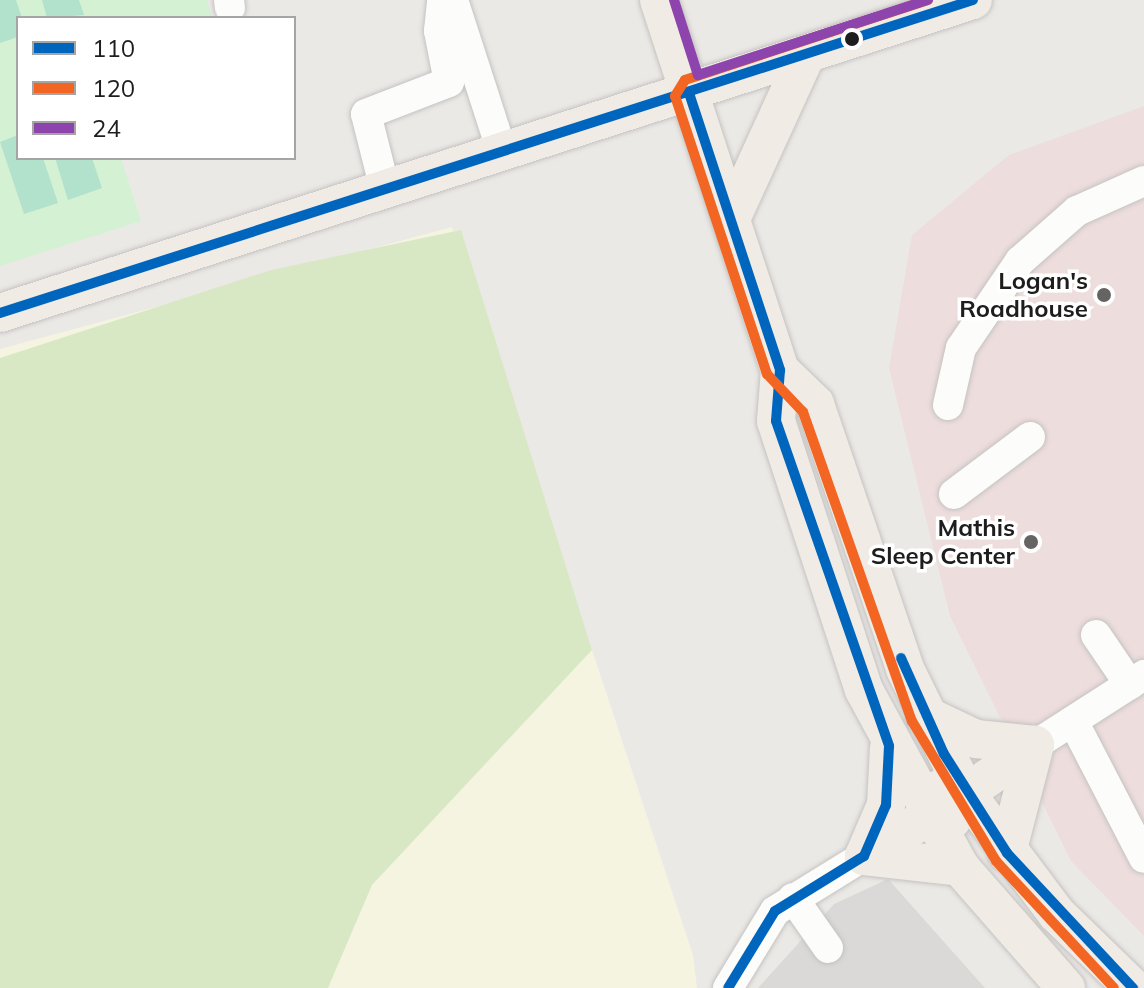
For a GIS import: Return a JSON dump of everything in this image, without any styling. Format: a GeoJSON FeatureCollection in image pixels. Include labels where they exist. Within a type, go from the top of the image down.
{"type":"FeatureCollection","features":[{"type":"Feature","properties":{"kind":"main road"},"geometry":{"type":"LineString","coordinates":[[659,0],[780,370],[776,421],[824,574],[889,746],[960,867],[1066,988]]}},
{"type":"Feature","properties":{"kind":"main road"},"geometry":{"type":"LineString","coordinates":[[0,313],[386,193],[973,0]]}},
{"type":"Feature","properties":{"kind":"main road"},"geometry":{"type":"LineString","coordinates":[[731,219],[805,57]]}},
{"type":"Feature","properties":{"kind":"main road"},"geometry":{"type":"LineString","coordinates":[[780,370],[815,404],[925,715],[966,793],[1007,853],[1102,961],[1133,988]]}},
{"type":"Feature","properties":{"kind":"main road"},"geometry":{"type":"LineString","coordinates":[[824,574],[872,645],[926,769],[942,788],[966,793],[1035,745]]}},
{"type":"Feature","properties":{"kind":"main road"},"geometry":{"type":"LineString","coordinates":[[925,715],[976,739],[1035,745]]}},
{"type":"Feature","properties":{"kind":"main road"},"geometry":{"type":"LineString","coordinates":[[1007,853],[1035,745]]}},
{"type":"Feature","properties":{"kind":"main road"},"geometry":{"type":"LineString","coordinates":[[864,856],[886,805],[889,746]]}},
{"type":"Feature","properties":{"kind":"main road"},"geometry":{"type":"LineString","coordinates":[[864,856],[928,817],[957,823],[1039,928],[1102,961]]}},
{"type":"Feature","properties":{"kind":"main road"},"geometry":{"type":"LineString","coordinates":[[864,856],[960,867]]}},
{"type":"Feature","properties":{"kind":"street"},"geometry":{"type":"LineString","coordinates":[[386,193],[366,114],[449,82],[439,31],[442,0]]}},
{"type":"Feature","properties":{"kind":"street"},"geometry":{"type":"LineString","coordinates":[[453,0],[503,155]]}},
{"type":"Feature","properties":{"kind":"street"},"geometry":{"type":"LineString","coordinates":[[948,405],[961,348],[1020,261],[1077,211],[1144,181]]}},
{"type":"Feature","properties":{"kind":"street"},"geometry":{"type":"LineString","coordinates":[[954,494],[1030,437]]}},
{"type":"Feature","properties":{"kind":"street"},"geometry":{"type":"LineString","coordinates":[[1035,745],[1137,680],[1096,635]]}},
{"type":"Feature","properties":{"kind":"street"},"geometry":{"type":"LineString","coordinates":[[1073,721],[1144,858]]}},
{"type":"Feature","properties":{"kind":"street"},"geometry":{"type":"LineString","coordinates":[[728,988],[753,939],[793,898],[864,856]]}},
{"type":"Feature","properties":{"kind":"street"},"geometry":{"type":"LineString","coordinates":[[793,898],[828,948]]}},
{"type":"Feature","properties":{"kind":"shaded area"},"geometry":{"type":"Polygon","coordinates":[[[1144,106],[1144,936],[1071,861],[950,616],[889,368],[912,235],[1009,155],[1144,106]]]}},
{"type":"Feature","properties":{"kind":"shaded area"},"geometry":{"type":"Polygon","coordinates":[[[452,227],[693,955],[697,988],[0,988],[0,349],[452,227]]]}},
{"type":"Feature","properties":{"kind":"shaded area"},"geometry":{"type":"Polygon","coordinates":[[[888,879],[985,988],[758,988],[834,904],[888,879]]]}},
{"type":"Feature","properties":{"kind":"green space"},"geometry":{"type":"Polygon","coordinates":[[[0,0],[207,0],[211,16],[16,16],[16,160],[122,160],[141,221],[0,266],[0,0]]]}},
{"type":"Feature","properties":{"kind":"green space"},"geometry":{"type":"Polygon","coordinates":[[[0,0],[16,0],[21,16],[16,16],[16,38],[0,43],[0,0]]]}},
{"type":"Feature","properties":{"kind":"green space"},"geometry":{"type":"Polygon","coordinates":[[[42,0],[79,0],[84,15],[72,16],[46,16],[42,0]]]}},
{"type":"Feature","properties":{"kind":"green space"},"geometry":{"type":"Polygon","coordinates":[[[16,136],[16,160],[44,160],[58,203],[24,214],[0,142],[16,136]]]}},
{"type":"Feature","properties":{"kind":"green space"},"geometry":{"type":"Polygon","coordinates":[[[56,160],[93,160],[102,188],[68,200],[56,160]]]}},
{"type":"Feature","properties":{"kind":"green space"},"geometry":{"type":"Polygon","coordinates":[[[461,230],[592,650],[372,885],[328,988],[0,988],[0,358],[271,270],[461,230]]]}},
{"type":"Feature","properties":{"kind":"transit line","name":"24"},"geometry":{"type":"LineString","coordinates":[[674,0],[698,75],[928,0]]}},
{"type":"Feature","properties":{"kind":"transit line","name":"120"},"geometry":{"type":"LineString","coordinates":[[928,0],[685,80],[675,96],[767,374],[803,412],[912,721],[996,861],[1114,988]]}},
{"type":"Feature","properties":{"kind":"transit line","name":"110"},"geometry":{"type":"LineString","coordinates":[[0,313],[973,0]]}},
{"type":"Feature","properties":{"kind":"transit line","name":"110"},"geometry":{"type":"LineString","coordinates":[[689,93],[780,370],[776,421],[889,746],[886,805],[864,856],[775,911],[728,988]]}},
{"type":"Feature","properties":{"kind":"transit line","name":"110"},"geometry":{"type":"LineString","coordinates":[[901,658],[944,754],[1007,853],[1133,988]]}},
{"type":"Feature","properties":{"kind":"place","name":"Logan's Roadhouse"},"geometry":{"type":"Point","coordinates":[1104,295]}},
{"type":"Feature","properties":{"kind":"place","name":"Mathis Sleep Center"},"geometry":{"type":"Point","coordinates":[1031,542]}}]}
